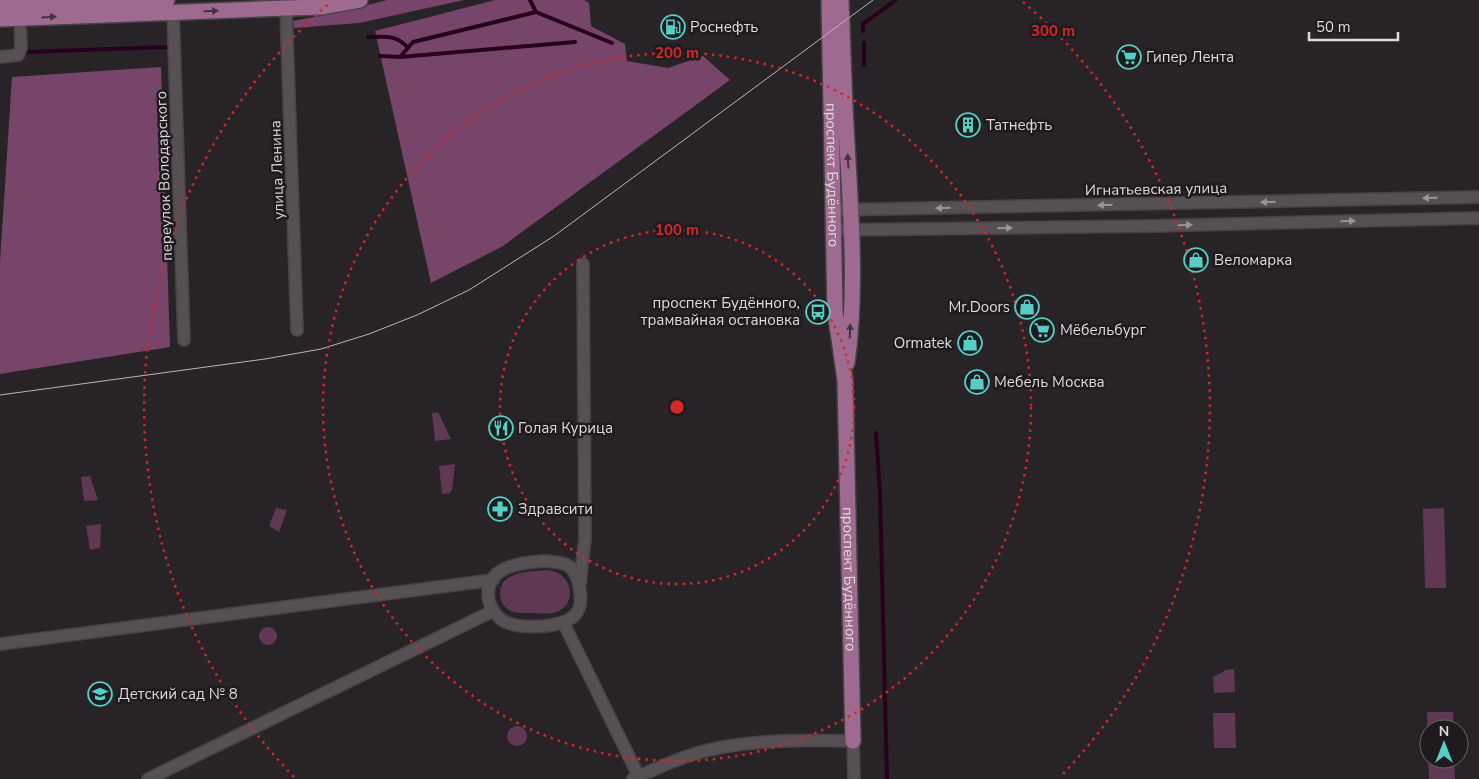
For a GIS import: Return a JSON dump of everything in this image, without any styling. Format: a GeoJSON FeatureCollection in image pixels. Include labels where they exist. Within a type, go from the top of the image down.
{"type":"FeatureCollection","features":[{"type":"Feature","properties":{"kind":"main road"},"geometry":{"type":"LineString","coordinates":[[0,6],[117,1],[170,6],[286,8],[321,6],[360,0]]}},
{"type":"Feature","properties":{"kind":"main road","name":"проспект Будённого"},"geometry":{"type":"LineString","coordinates":[[830,0],[835,311],[844,380],[853,741]]}},
{"type":"Feature","properties":{"kind":"main road","name":"проспект Будённого"},"geometry":{"type":"LineString","coordinates":[[842,0],[845,118],[853,258],[850,341],[844,380]]}},
{"type":"Feature","properties":{"kind":"main road"},"geometry":{"type":"LineString","coordinates":[[0,19],[170,6]]}},
{"type":"Feature","properties":{"kind":"street","name":"переулок Володарского"},"geometry":{"type":"LineString","coordinates":[[170,6],[184,340]]}},
{"type":"Feature","properties":{"kind":"street","name":"улица Ленина"},"geometry":{"type":"LineString","coordinates":[[286,8],[297,330]]}},
{"type":"Feature","properties":{"kind":"street"},"geometry":{"type":"LineString","coordinates":[[0,57],[18,55],[21,48],[20,18]]}},
{"type":"Feature","properties":{"kind":"street","name":"Игнатьевская улица"},"geometry":{"type":"LineString","coordinates":[[833,210],[1479,197]]}},
{"type":"Feature","properties":{"kind":"street"},"geometry":{"type":"LineString","coordinates":[[1150,204],[1150,226]]}},
{"type":"Feature","properties":{"kind":"street"},"geometry":{"type":"LineString","coordinates":[[833,230],[1150,226],[1479,218]]}},
{"type":"Feature","properties":{"kind":"street"},"geometry":{"type":"LineString","coordinates":[[580,583],[569,566],[560,562],[546,561],[512,566],[499,572],[492,580],[488,595],[493,611],[507,623],[522,626],[549,625],[564,622],[575,616],[579,609],[585,539],[583,264]]}},
{"type":"Feature","properties":{"kind":"street"},"geometry":{"type":"LineString","coordinates":[[0,644],[492,580]]}},
{"type":"Feature","properties":{"kind":"street"},"geometry":{"type":"LineString","coordinates":[[148,779],[493,611]]}},
{"type":"Feature","properties":{"kind":"street"},"geometry":{"type":"LineString","coordinates":[[564,622],[636,778],[700,752],[727,747],[780,742],[853,741]]}},
{"type":"Feature","properties":{"kind":"street","name":"проспект Будённого"},"geometry":{"type":"LineString","coordinates":[[853,741],[854,779]]}},
{"type":"Feature","properties":{"kind":"shaded area"},"geometry":{"type":"Polygon","coordinates":[[[387,0],[464,0],[359,23],[294,28],[293,21],[341,12],[387,0]]]}},
{"type":"Feature","properties":{"kind":"shaded area"},"geometry":{"type":"Polygon","coordinates":[[[495,0],[584,0],[589,3],[591,26],[625,44],[627,61],[668,68],[703,56],[730,80],[503,246],[431,283],[375,31],[495,0]]]}},
{"type":"Feature","properties":{"kind":"shaded area"},"geometry":{"type":"Polygon","coordinates":[[[161,67],[170,347],[0,374],[0,262],[12,77],[161,67]]]}},
{"type":"Feature","properties":{"kind":"shaded area"},"geometry":{"type":"Polygon","coordinates":[[[438,412],[451,439],[435,441],[432,413],[438,412]]]}},
{"type":"Feature","properties":{"kind":"shaded area"},"geometry":{"type":"Polygon","coordinates":[[[455,464],[452,490],[450,493],[442,494],[439,466],[455,464]]]}},
{"type":"Feature","properties":{"kind":"shaded area"},"geometry":{"type":"Polygon","coordinates":[[[90,476],[98,500],[84,501],[81,477],[90,476]]]}},
{"type":"Feature","properties":{"kind":"shaded area"},"geometry":{"type":"Polygon","coordinates":[[[276,508],[287,510],[279,532],[269,526],[276,508]]]}},
{"type":"Feature","properties":{"kind":"shaded area"},"geometry":{"type":"Polygon","coordinates":[[[1444,508],[1446,588],[1425,588],[1423,509],[1444,508]]]}},
{"type":"Feature","properties":{"kind":"shaded area"},"geometry":{"type":"Polygon","coordinates":[[[101,524],[100,548],[90,550],[86,526],[101,524]]]}},
{"type":"Feature","properties":{"kind":"shaded area"},"geometry":{"type":"Polygon","coordinates":[[[547,570],[562,575],[569,587],[570,594],[564,607],[557,612],[547,614],[517,613],[505,607],[500,593],[502,585],[506,580],[511,576],[525,572],[547,570]]]}},
{"type":"Feature","properties":{"kind":"shaded area"},"geometry":{"type":"Polygon","coordinates":[[[264,627],[272,627],[277,632],[275,643],[264,645],[259,640],[259,632],[264,627]]]}},
{"type":"Feature","properties":{"kind":"shaded area"},"geometry":{"type":"Polygon","coordinates":[[[1234,669],[1235,692],[1214,693],[1213,677],[1226,670],[1234,669]]]}},
{"type":"Feature","properties":{"kind":"shaded area"},"geometry":{"type":"Polygon","coordinates":[[[1427,712],[1453,712],[1453,719],[1427,719],[1427,712]]]}},
{"type":"Feature","properties":{"kind":"shaded area"},"geometry":{"type":"Polygon","coordinates":[[[1213,713],[1235,713],[1236,748],[1214,748],[1213,713]]]}},
{"type":"Feature","properties":{"kind":"shaded area"},"geometry":{"type":"Polygon","coordinates":[[[517,726],[524,729],[527,736],[524,743],[517,746],[510,743],[507,736],[510,729],[517,726]]]}},
{"type":"Feature","properties":{"kind":"shaded area"},"geometry":{"type":"Polygon","coordinates":[[[1429,769],[1454,769],[1455,779],[1429,779],[1429,769]]]}},
{"type":"Feature","properties":{"kind":"waterway"},"geometry":{"type":"LineString","coordinates":[[530,0],[536,12],[612,43]]}},
{"type":"Feature","properties":{"kind":"waterway"},"geometry":{"type":"LineString","coordinates":[[863,31],[863,24],[896,0]]}},
{"type":"Feature","properties":{"kind":"waterway"},"geometry":{"type":"LineString","coordinates":[[400,57],[413,42],[536,12]]}},
{"type":"Feature","properties":{"kind":"waterway"},"geometry":{"type":"LineString","coordinates":[[368,37],[395,38],[408,48]]}},
{"type":"Feature","properties":{"kind":"waterway"},"geometry":{"type":"LineString","coordinates":[[380,56],[400,57],[575,42]]}},
{"type":"Feature","properties":{"kind":"waterway"},"geometry":{"type":"LineString","coordinates":[[864,43],[864,65]]}},
{"type":"Feature","properties":{"kind":"waterway"},"geometry":{"type":"LineString","coordinates":[[25,52],[167,47]]}},
{"type":"Feature","properties":{"kind":"waterway"},"geometry":{"type":"LineString","coordinates":[[876,433],[880,494],[887,779]]}},
{"type":"Feature","properties":{"kind":"tram line"},"geometry":{"type":"LineString","coordinates":[[0,395],[265,359],[321,349],[369,334],[417,315],[469,290],[554,236],[873,0]]}},
{"type":"Feature","properties":{"kind":"place","name":"Роснефть"},"geometry":{"type":"Point","coordinates":[673,27]}},
{"type":"Feature","properties":{"kind":"place","name":"Гипер Лента"},"geometry":{"type":"Point","coordinates":[1129,57]}},
{"type":"Feature","properties":{"kind":"place","name":"Татнефть"},"geometry":{"type":"Point","coordinates":[968,125]}},
{"type":"Feature","properties":{"kind":"place","name":"Веломарка"},"geometry":{"type":"Point","coordinates":[1196,260]}},
{"type":"Feature","properties":{"kind":"place","name":"Mr.Doors"},"geometry":{"type":"Point","coordinates":[1027,307]}},
{"type":"Feature","properties":{"kind":"place","name":"проспект Будённого, трамвайная остановка"},"geometry":{"type":"Point","coordinates":[818,312]}},
{"type":"Feature","properties":{"kind":"place","name":"Мёбельбург"},"geometry":{"type":"Point","coordinates":[1042,330]}},
{"type":"Feature","properties":{"kind":"place","name":"Ormatek"},"geometry":{"type":"Point","coordinates":[970,343]}},
{"type":"Feature","properties":{"kind":"place","name":"Мебель Москва"},"geometry":{"type":"Point","coordinates":[977,382]}},
{"type":"Feature","properties":{"kind":"place","name":"Голая Курица"},"geometry":{"type":"Point","coordinates":[501,428]}},
{"type":"Feature","properties":{"kind":"place","name":"Здравсити"},"geometry":{"type":"Point","coordinates":[500,509]}},
{"type":"Feature","properties":{"kind":"place","name":"Детский сад № 8"},"geometry":{"type":"Point","coordinates":[100,694]}}]}
